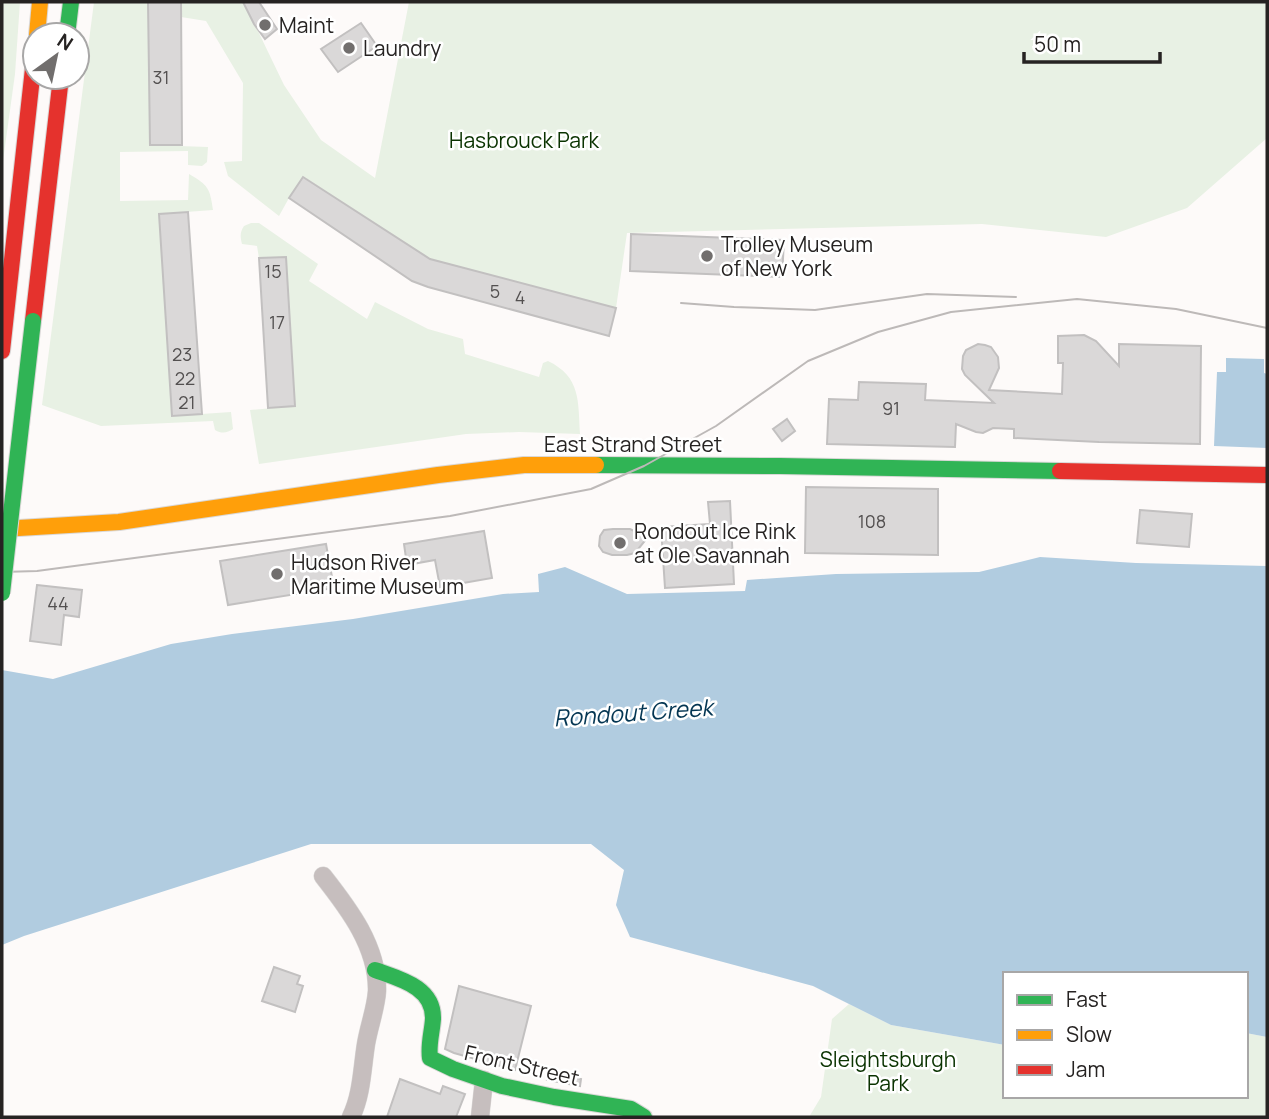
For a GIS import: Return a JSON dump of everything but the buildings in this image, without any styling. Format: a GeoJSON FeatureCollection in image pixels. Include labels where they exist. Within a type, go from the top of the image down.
{"type":"FeatureCollection","features":[{"type":"Feature","properties":{"kind":"street"},"geometry":{"type":"LineString","coordinates":[[38,21],[40,2]]}},
{"type":"Feature","properties":{"kind":"street"},"geometry":{"type":"LineString","coordinates":[[69,21],[71,2]]}},
{"type":"Feature","properties":{"kind":"street"},"geometry":{"type":"LineString","coordinates":[[2,351],[30,91]]}},
{"type":"Feature","properties":{"kind":"street"},"geometry":{"type":"LineString","coordinates":[[2,593],[59,91]]}},
{"type":"Feature","properties":{"kind":"street","name":"East Strand Street"},"geometry":{"type":"LineString","coordinates":[[2,529],[119,522],[524,465],[1267,475]]}},
{"type":"Feature","properties":{"kind":"street"},"geometry":{"type":"LineString","coordinates":[[323,876],[349,909],[366,941],[377,992],[366,1043],[361,1087],[351,1117]]}},
{"type":"Feature","properties":{"kind":"street","name":"Front Street"},"geometry":{"type":"LineString","coordinates":[[374,970],[410,984],[424,992],[431,1000],[434,1016],[428,1048],[430,1058],[450,1069],[513,1088],[631,1109],[644,1117]]}},
{"type":"Feature","properties":{"kind":"street"},"geometry":{"type":"LineString","coordinates":[[480,1117],[484,1080]]}},
{"type":"Feature","properties":{"kind":"green space"},"geometry":{"type":"Polygon","coordinates":[[[2,2],[20,2],[15,74],[2,168],[2,2]]]}},
{"type":"Feature","properties":{"kind":"green space"},"geometry":{"type":"Polygon","coordinates":[[[94,2],[148,2],[150,145],[208,147],[207,162],[202,166],[188,165],[188,151],[120,152],[120,201],[188,200],[189,174],[204,184],[209,192],[213,210],[159,214],[172,416],[231,412],[233,429],[227,432],[215,430],[213,421],[101,426],[42,405],[83,91],[91,91],[91,25],[94,2]]]}},
{"type":"Feature","properties":{"kind":"green space","name":"Hasbrouck Park"},"geometry":{"type":"Polygon","coordinates":[[[181,2],[244,2],[284,85],[321,140],[375,178],[409,2],[1267,2],[1267,138],[1187,208],[1106,237],[982,224],[627,233],[616,308],[430,259],[304,177],[279,216],[228,176],[224,162],[242,161],[243,83],[206,21],[181,17],[181,2]]]}},
{"type":"Feature","properties":{"kind":"green space"},"geometry":{"type":"Polygon","coordinates":[[[251,223],[259,223],[318,264],[309,281],[367,319],[375,302],[428,329],[463,339],[465,354],[539,377],[543,363],[548,361],[559,367],[576,391],[580,434],[466,434],[259,464],[250,410],[295,406],[286,257],[259,258],[257,246],[242,244],[242,230],[251,223]]]}},
{"type":"Feature","properties":{"kind":"green space","name":"Sleightsburgh Park"},"geometry":{"type":"Polygon","coordinates":[[[849,1004],[891,1025],[1003,1045],[1003,1098],[1248,1098],[1248,1033],[1267,1037],[1267,1117],[809,1117],[821,1097],[832,1019],[849,1004]]]}},
{"type":"Feature","properties":{"kind":"water"},"geometry":{"type":"Polygon","coordinates":[[[1226,358],[1264,359],[1264,373],[1267,374],[1267,448],[1214,446],[1217,372],[1226,372],[1226,358]]]}},
{"type":"Feature","properties":{"kind":"water","name":"Rondout Creek"},"geometry":{"type":"Polygon","coordinates":[[[1040,557],[1136,563],[1267,566],[1267,1037],[1248,1033],[1248,972],[1003,972],[1003,1045],[891,1025],[813,986],[630,937],[616,905],[624,870],[591,844],[311,844],[2,945],[2,670],[53,679],[171,644],[353,619],[503,594],[539,592],[538,574],[565,567],[627,594],[745,591],[747,580],[836,574],[979,572],[1040,557]]]}},
{"type":"Feature","properties":{"kind":"tram line"},"geometry":{"type":"LineString","coordinates":[[681,303],[815,310],[927,294],[1016,297]]}},
{"type":"Feature","properties":{"kind":"tram line"},"geometry":{"type":"LineString","coordinates":[[2,572],[37,571],[450,516],[591,489],[644,466],[716,426],[808,361],[878,332],[951,312],[1077,299],[1176,309],[1267,328]]}},
{"type":"Feature","properties":{"kind":"traffic: fast"},"geometry":{"type":"LineString","coordinates":[[69,21],[71,2]]}},
{"type":"Feature","properties":{"kind":"traffic: fast"},"geometry":{"type":"LineString","coordinates":[[2,593],[33,321]]}},
{"type":"Feature","properties":{"kind":"traffic: fast"},"geometry":{"type":"LineString","coordinates":[[596,465],[1060,471]]}},
{"type":"Feature","properties":{"kind":"traffic: fast"},"geometry":{"type":"LineString","coordinates":[[375,970],[414,986],[428,999],[433,1019],[430,1058],[502,1086],[631,1109],[644,1117]]}},
{"type":"Feature","properties":{"kind":"traffic: slow"},"geometry":{"type":"LineString","coordinates":[[38,21],[40,2]]}},
{"type":"Feature","properties":{"kind":"traffic: slow"},"geometry":{"type":"LineString","coordinates":[[2,529],[119,522],[524,465],[596,465]]}},
{"type":"Feature","properties":{"kind":"traffic: jam"},"geometry":{"type":"LineString","coordinates":[[2,351],[31,91]]}},
{"type":"Feature","properties":{"kind":"traffic: jam"},"geometry":{"type":"LineString","coordinates":[[33,321],[59,91]]}},
{"type":"Feature","properties":{"kind":"traffic: jam"},"geometry":{"type":"LineString","coordinates":[[1060,471],[1267,475]]}},
{"type":"Feature","properties":{"kind":"place","name":"Maint"},"geometry":{"type":"Point","coordinates":[265,25]}},
{"type":"Feature","properties":{"kind":"place","name":"Laundry"},"geometry":{"type":"Point","coordinates":[349,48]}},
{"type":"Feature","properties":{"kind":"place","name":"Trolley Museum of New York"},"geometry":{"type":"Point","coordinates":[707,256]}},
{"type":"Feature","properties":{"kind":"place","name":"Rondout Ice Rink at Ole Savannah"},"geometry":{"type":"Point","coordinates":[620,543]}},
{"type":"Feature","properties":{"kind":"place","name":"Hudson River Maritime Museum"},"geometry":{"type":"Point","coordinates":[277,574]}}]}
